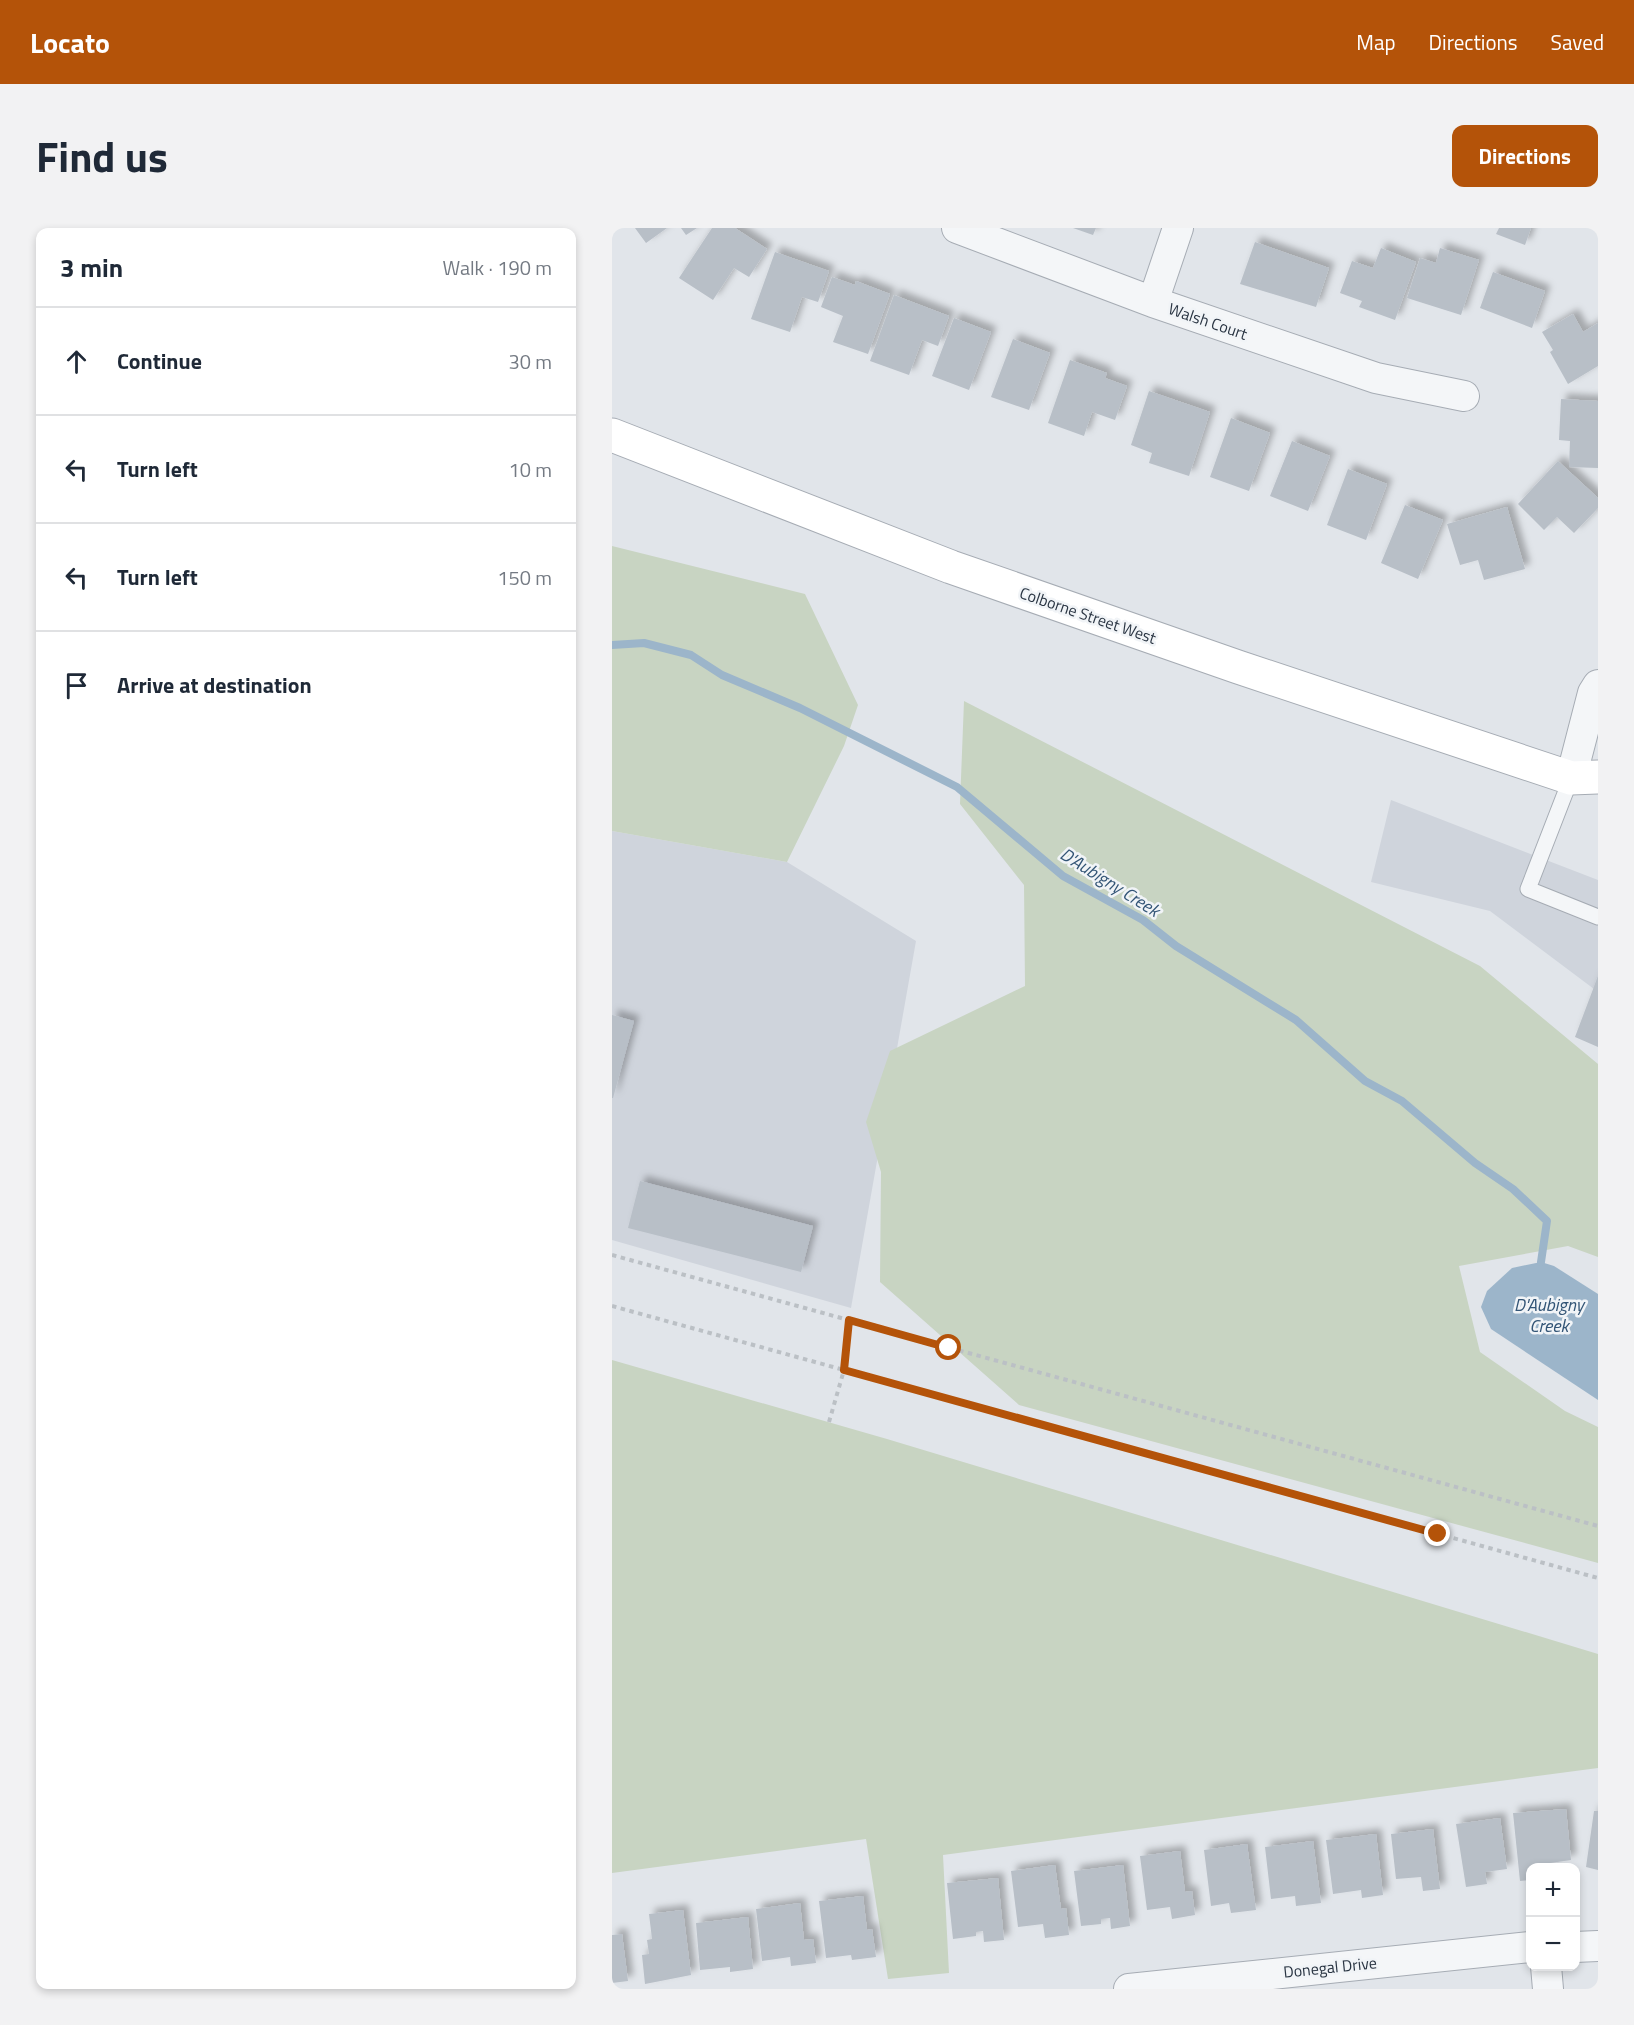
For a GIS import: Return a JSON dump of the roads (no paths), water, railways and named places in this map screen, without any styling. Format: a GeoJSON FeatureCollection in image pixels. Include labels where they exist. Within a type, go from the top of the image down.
{"type":"FeatureCollection","features":[{"type":"Feature","properties":{"kind":"main road","name":"Colborne Street West"},"geometry":{"type":"LineString","coordinates":[[612,435],[951,567],[1249,670],[1584,777],[1598,802]]}},
{"type":"Feature","properties":{"kind":"street","name":"Walsh Court"},"geometry":{"type":"LineString","coordinates":[[957,228],[1153,302],[1376,378],[1464,396]]}},
{"type":"Feature","properties":{"kind":"street"},"geometry":{"type":"LineString","coordinates":[[1153,302],[1178,228]]}},
{"type":"Feature","properties":{"kind":"street"},"geometry":{"type":"LineString","coordinates":[[1584,777],[1593,693],[1598,686]]}},
{"type":"Feature","properties":{"kind":"street"},"geometry":{"type":"LineString","coordinates":[[1580,1947],[1598,1946]]}},
{"type":"Feature","properties":{"kind":"street","name":"Donegal Drive"},"geometry":{"type":"LineString","coordinates":[[1129,1989],[1526,1947]]}},
{"type":"Feature","properties":{"kind":"street"},"geometry":{"type":"LineString","coordinates":[[1546,1971],[1548,1989]]}},
{"type":"Feature","properties":{"kind":"lane"},"geometry":{"type":"LineString","coordinates":[[1584,777],[1528,889],[1598,917]]}},
{"type":"Feature","properties":{"kind":"water","name":"D'Aubigny Creek"},"geometry":{"type":"Polygon","coordinates":[[[1541,1262],[1554,1266],[1598,1294],[1598,1400],[1491,1329],[1481,1307],[1487,1291],[1512,1268],[1541,1262]]]}},
{"type":"Feature","properties":{"kind":"waterway","name":"D'Aubigny Creek"},"geometry":{"type":"LineString","coordinates":[[612,645],[644,643],[691,655],[722,675],[800,708],[957,787],[1063,876],[1143,920],[1176,946],[1296,1020],[1365,1081],[1402,1101],[1475,1163],[1513,1189],[1547,1221],[1541,1262]]}}]}
